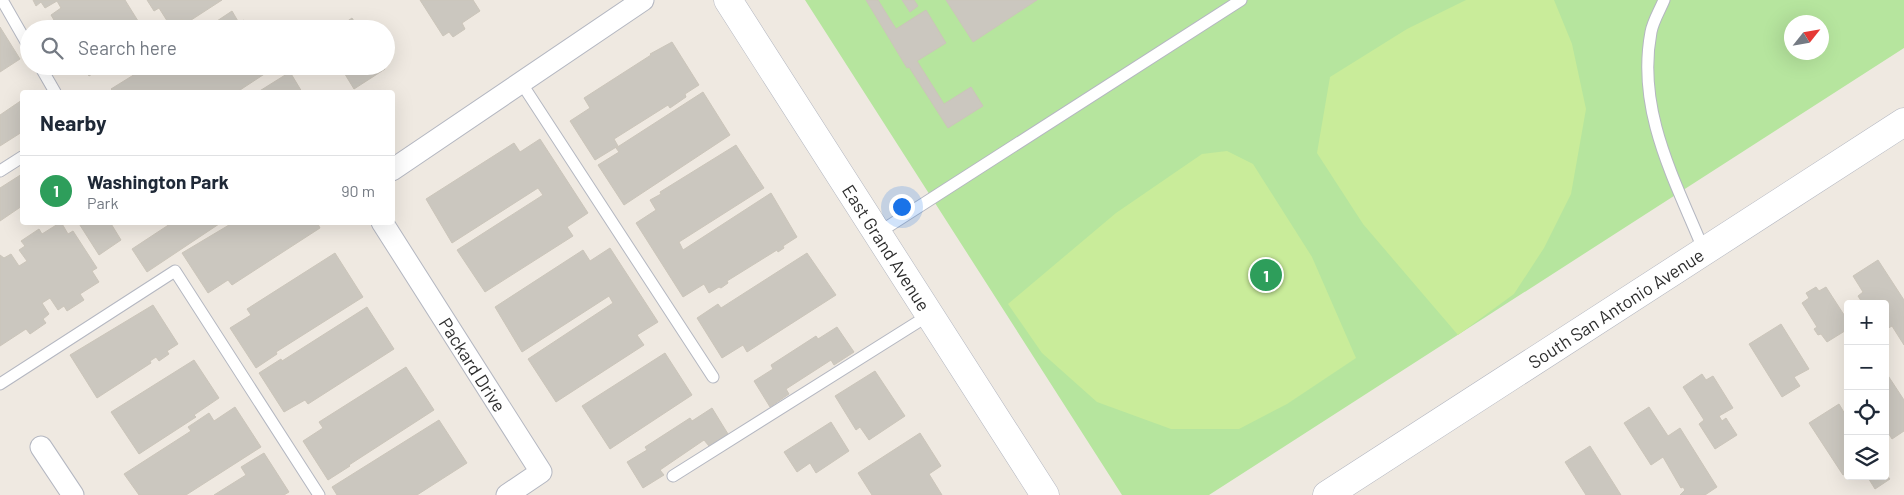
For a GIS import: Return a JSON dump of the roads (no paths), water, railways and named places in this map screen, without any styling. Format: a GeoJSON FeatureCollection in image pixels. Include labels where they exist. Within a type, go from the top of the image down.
{"type":"FeatureCollection","features":[{"type":"Feature","properties":{"kind":"street"},"geometry":{"type":"LineString","coordinates":[[395,168],[522,84],[643,0]]}},
{"type":"Feature","properties":{"kind":"street","name":"East Grand Avenue"},"geometry":{"type":"LineString","coordinates":[[728,0],[1045,495]]}},
{"type":"Feature","properties":{"kind":"street","name":"South San Antonio Avenue"},"geometry":{"type":"LineString","coordinates":[[1327,495],[1904,122]]}},
{"type":"Feature","properties":{"kind":"street","name":"Packard Drive"},"geometry":{"type":"LineString","coordinates":[[384,225],[542,472],[507,495]]}},
{"type":"Feature","properties":{"kind":"street"},"geometry":{"type":"LineString","coordinates":[[41,447],[72,495]]}},
{"type":"Feature","properties":{"kind":"lane"},"geometry":{"type":"LineString","coordinates":[[2,0],[20,31]]}},
{"type":"Feature","properties":{"kind":"lane"},"geometry":{"type":"LineString","coordinates":[[878,233],[1241,0]]}},
{"type":"Feature","properties":{"kind":"lane"},"geometry":{"type":"LineString","coordinates":[[1664,0],[1651,31],[1647,89],[1659,143],[1704,251]]}},
{"type":"Feature","properties":{"kind":"lane"},"geometry":{"type":"LineString","coordinates":[[45,75],[54,90]]}},
{"type":"Feature","properties":{"kind":"lane"},"geometry":{"type":"LineString","coordinates":[[522,84],[713,377]]}},
{"type":"Feature","properties":{"kind":"lane"},"geometry":{"type":"LineString","coordinates":[[0,171],[20,158]]}},
{"type":"Feature","properties":{"kind":"lane"},"geometry":{"type":"LineString","coordinates":[[0,384],[175,271],[319,495]]}},
{"type":"Feature","properties":{"kind":"lane"},"geometry":{"type":"LineString","coordinates":[[673,476],[930,314]]}},
{"type":"Feature","properties":{"kind":"place","name":"Washington Park"},"geometry":{"type":"Point","coordinates":[1266,275]}}]}
